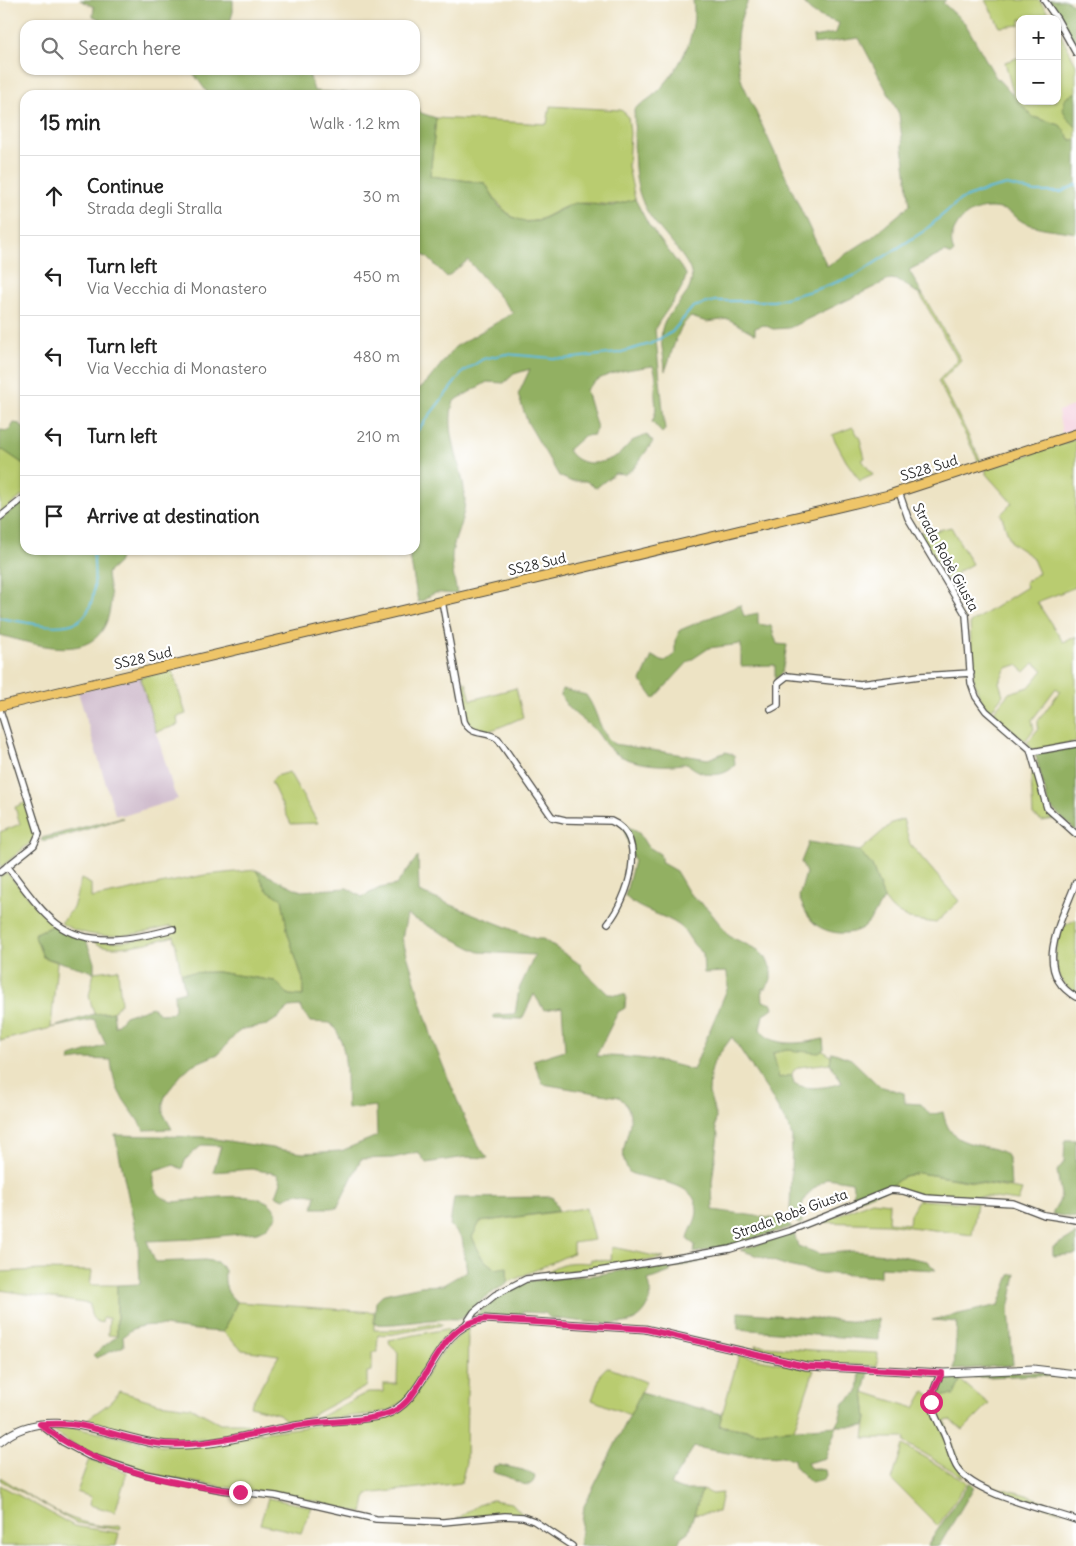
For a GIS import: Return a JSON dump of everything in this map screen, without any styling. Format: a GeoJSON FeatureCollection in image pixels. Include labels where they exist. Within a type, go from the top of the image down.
{"type":"FeatureCollection","features":[{"type":"Feature","properties":{"kind":"main road","name":"SS28 Sud"},"geometry":{"type":"LineString","coordinates":[[0,706],[899,492],[1076,434]]}},
{"type":"Feature","properties":{"kind":"street"},"geometry":{"type":"LineString","coordinates":[[1044,0],[1054,15]]}},
{"type":"Feature","properties":{"kind":"street"},"geometry":{"type":"LineString","coordinates":[[1061,26],[1076,53]]}},
{"type":"Feature","properties":{"kind":"street","name":"Strada Robè Giusta"},"geometry":{"type":"LineString","coordinates":[[899,492],[908,518],[966,615],[972,688],[981,706],[1032,752]]}},
{"type":"Feature","properties":{"kind":"street"},"geometry":{"type":"LineString","coordinates":[[0,516],[20,501]]}},
{"type":"Feature","properties":{"kind":"street"},"geometry":{"type":"LineString","coordinates":[[442,601],[464,722],[467,727],[475,733],[493,736],[498,739],[552,816],[565,820],[611,821],[618,824],[628,837],[632,853],[631,872],[620,903],[608,922]]}},
{"type":"Feature","properties":{"kind":"street"},"geometry":{"type":"LineString","coordinates":[[771,709],[778,705],[778,683],[787,676],[860,684],[971,673]]}},
{"type":"Feature","properties":{"kind":"street"},"geometry":{"type":"LineString","coordinates":[[0,710],[39,834],[34,845],[0,872]]}},
{"type":"Feature","properties":{"kind":"street"},"geometry":{"type":"LineString","coordinates":[[1076,744],[1032,752],[1047,808],[1076,834]]}},
{"type":"Feature","properties":{"kind":"street"},"geometry":{"type":"LineString","coordinates":[[7,866],[44,911],[59,926],[69,932],[88,937],[115,939],[173,929]]}},
{"type":"Feature","properties":{"kind":"street"},"geometry":{"type":"LineString","coordinates":[[1076,882],[1056,932],[1052,953],[1058,981],[1064,989],[1076,996]]}},
{"type":"Feature","properties":{"kind":"street","name":"Strada Robè Giusta"},"geometry":{"type":"LineString","coordinates":[[466,1324],[472,1314],[489,1300],[522,1280],[593,1272],[730,1249],[789,1231],[891,1190],[903,1191],[920,1198],[1013,1203],[1044,1215],[1076,1220]]}},
{"type":"Feature","properties":{"kind":"street"},"geometry":{"type":"LineString","coordinates":[[0,1441],[17,1430],[40,1424],[76,1425],[154,1443],[170,1444],[228,1440],[300,1425],[380,1416],[394,1412],[404,1404],[433,1360],[466,1324],[488,1319],[638,1328],[803,1366],[942,1373],[1021,1369],[1076,1374]]}},
{"type":"Feature","properties":{"kind":"street"},"geometry":{"type":"LineString","coordinates":[[942,1373],[931,1395],[932,1406],[954,1463],[964,1476],[981,1488],[1076,1520]]}},
{"type":"Feature","properties":{"kind":"street"},"geometry":{"type":"LineString","coordinates":[[40,1424],[63,1442],[89,1456],[145,1474],[222,1490],[276,1496],[376,1519],[443,1522],[505,1516],[523,1517],[534,1521],[572,1546]]}},
{"type":"Feature","properties":{"kind":"shaded area"},"geometry":{"type":"Polygon","coordinates":[[[1076,405],[1076,429],[1062,433],[1058,411],[1076,405]]]}},
{"type":"Feature","properties":{"kind":"shaded area"},"geometry":{"type":"Polygon","coordinates":[[[140,677],[174,792],[178,799],[126,815],[115,814],[78,692],[140,677]]]}},
{"type":"Feature","properties":{"kind":"green space"},"geometry":{"type":"Polygon","coordinates":[[[80,0],[233,0],[231,20],[101,20],[93,16],[94,7],[80,0]]]}},
{"type":"Feature","properties":{"kind":"green space"},"geometry":{"type":"Polygon","coordinates":[[[693,0],[749,0],[740,20],[737,40],[739,71],[742,82],[827,266],[871,238],[910,205],[899,114],[859,38],[814,44],[813,37],[836,33],[839,23],[813,13],[802,0],[946,0],[943,3],[965,23],[995,76],[1016,99],[1016,105],[1022,105],[1033,117],[1060,125],[1071,140],[1076,140],[1076,233],[1029,224],[1000,209],[985,208],[972,212],[960,221],[953,233],[952,246],[954,252],[951,255],[945,252],[909,270],[923,295],[897,280],[891,279],[789,328],[773,329],[764,325],[755,328],[755,334],[728,319],[707,322],[691,317],[686,321],[678,334],[665,371],[661,339],[662,329],[669,315],[689,288],[691,273],[684,259],[651,218],[641,199],[634,161],[634,109],[652,97],[676,69],[691,36],[694,12],[693,0]]]}},
{"type":"Feature","properties":{"kind":"green space"},"geometry":{"type":"Polygon","coordinates":[[[985,0],[1039,0],[1050,15],[1016,15],[1016,25],[1000,27],[985,0]]]}},
{"type":"Feature","properties":{"kind":"green space"},"geometry":{"type":"Polygon","coordinates":[[[1049,0],[1065,0],[1075,5],[1076,43],[1061,19],[1061,15],[1058,15],[1049,0]]]}},
{"type":"Feature","properties":{"kind":"green space"},"geometry":{"type":"Polygon","coordinates":[[[1061,35],[1076,64],[1076,92],[1065,99],[1068,119],[1076,127],[1076,140],[1071,140],[1060,125],[1033,117],[1022,105],[1061,105],[1061,35]]]}},
{"type":"Feature","properties":{"kind":"green space"},"geometry":{"type":"Polygon","coordinates":[[[1016,58],[1016,99],[1014,97],[1005,62],[1016,58]]]}},
{"type":"Feature","properties":{"kind":"green space"},"geometry":{"type":"Polygon","coordinates":[[[195,75],[309,75],[314,90],[205,90],[195,75]]]}},
{"type":"Feature","properties":{"kind":"green space"},"geometry":{"type":"Polygon","coordinates":[[[1076,92],[1076,127],[1063,110],[1065,99],[1076,92]]]}},
{"type":"Feature","properties":{"kind":"green space"},"geometry":{"type":"Polygon","coordinates":[[[550,106],[621,110],[628,116],[630,133],[628,166],[635,199],[617,204],[584,203],[572,205],[536,220],[526,221],[510,215],[497,201],[485,183],[430,176],[436,118],[547,124],[550,106]]]}},
{"type":"Feature","properties":{"kind":"green space"},"geometry":{"type":"Polygon","coordinates":[[[420,112],[436,118],[430,176],[485,183],[499,206],[512,217],[526,222],[538,221],[574,203],[613,206],[635,199],[648,224],[686,274],[682,287],[655,329],[665,430],[662,433],[652,422],[656,409],[656,378],[653,366],[607,375],[586,390],[597,428],[593,435],[584,436],[568,450],[578,460],[598,463],[618,455],[632,441],[647,435],[653,442],[634,468],[625,474],[615,473],[596,488],[586,481],[570,481],[559,476],[528,423],[518,395],[530,369],[514,374],[504,383],[487,382],[454,401],[451,413],[452,437],[465,499],[452,554],[457,593],[436,593],[418,602],[410,555],[420,555],[420,388],[427,382],[455,347],[513,313],[468,260],[447,277],[427,257],[420,254],[420,112]]]}},
{"type":"Feature","properties":{"kind":"green space"},"geometry":{"type":"Polygon","coordinates":[[[920,295],[923,295],[961,360],[941,381],[981,461],[979,462],[938,381],[958,360],[920,295]]]}},
{"type":"Feature","properties":{"kind":"green space"},"geometry":{"type":"Polygon","coordinates":[[[14,423],[20,424],[20,462],[3,450],[0,451],[0,430],[9,431],[14,423]]]}},
{"type":"Feature","properties":{"kind":"green space"},"geometry":{"type":"Polygon","coordinates":[[[853,427],[860,439],[865,458],[862,460],[873,475],[860,481],[846,461],[832,435],[853,427]]]}},
{"type":"Feature","properties":{"kind":"green space"},"geometry":{"type":"Polygon","coordinates":[[[1076,439],[1076,587],[1037,602],[1063,642],[1076,637],[1076,742],[1033,750],[1027,743],[1038,729],[1038,721],[1060,691],[1056,688],[1032,720],[1034,729],[1025,741],[992,714],[1009,693],[1029,687],[1043,670],[1034,663],[1025,672],[1017,665],[1006,668],[999,682],[1003,695],[990,712],[978,692],[972,670],[970,623],[1027,587],[1025,582],[1039,573],[1032,557],[1011,543],[1001,514],[1012,503],[986,474],[986,469],[1076,439]]]}},
{"type":"Feature","properties":{"kind":"green space"},"geometry":{"type":"Polygon","coordinates":[[[3,450],[20,462],[20,498],[0,513],[0,451],[3,450]]]}},
{"type":"Feature","properties":{"kind":"green space"},"geometry":{"type":"Polygon","coordinates":[[[20,503],[20,555],[121,555],[118,563],[107,573],[111,599],[107,621],[98,635],[86,644],[70,647],[53,647],[0,635],[0,519],[20,503]]]}},
{"type":"Feature","properties":{"kind":"green space"},"geometry":{"type":"Polygon","coordinates":[[[951,527],[972,564],[956,573],[962,585],[954,590],[919,532],[951,527]]]}},
{"type":"Feature","properties":{"kind":"green space"},"geometry":{"type":"Polygon","coordinates":[[[740,605],[744,616],[758,613],[758,624],[771,626],[777,644],[787,645],[782,673],[775,680],[775,665],[741,666],[741,644],[709,648],[688,662],[654,699],[641,681],[652,656],[664,662],[675,654],[675,641],[680,630],[740,605]]]}},
{"type":"Feature","properties":{"kind":"green space"},"geometry":{"type":"Polygon","coordinates":[[[172,670],[186,714],[177,717],[178,725],[156,732],[140,677],[172,670]]]}},
{"type":"Feature","properties":{"kind":"green space"},"geometry":{"type":"Polygon","coordinates":[[[466,682],[471,700],[516,688],[523,717],[493,729],[476,730],[466,716],[459,684],[466,682]]]}},
{"type":"Feature","properties":{"kind":"green space"},"geometry":{"type":"Polygon","coordinates":[[[562,689],[586,695],[605,734],[614,744],[708,759],[726,752],[734,755],[735,765],[724,773],[711,774],[698,771],[687,763],[657,765],[626,759],[610,749],[596,731],[568,707],[561,696],[562,689]]]}},
{"type":"Feature","properties":{"kind":"green space"},"geometry":{"type":"Polygon","coordinates":[[[1076,746],[1076,831],[1049,806],[1035,753],[1076,746]]]}},
{"type":"Feature","properties":{"kind":"green space"},"geometry":{"type":"Polygon","coordinates":[[[1034,768],[1044,807],[1055,819],[1042,821],[1033,815],[1031,779],[1034,768]]]}},
{"type":"Feature","properties":{"kind":"green space"},"geometry":{"type":"Polygon","coordinates":[[[289,772],[318,823],[291,824],[271,782],[276,776],[289,772]]]}},
{"type":"Feature","properties":{"kind":"green space"},"geometry":{"type":"Polygon","coordinates":[[[27,802],[37,833],[36,838],[0,868],[0,832],[20,824],[15,807],[27,802]]]}},
{"type":"Feature","properties":{"kind":"green space"},"geometry":{"type":"Polygon","coordinates":[[[123,818],[62,837],[41,841],[42,838],[123,818]]]}},
{"type":"Feature","properties":{"kind":"green space"},"geometry":{"type":"Polygon","coordinates":[[[903,819],[910,844],[959,901],[936,923],[909,919],[892,909],[884,899],[872,866],[860,851],[892,823],[903,819]]]}},
{"type":"Feature","properties":{"kind":"green space"},"geometry":{"type":"Polygon","coordinates":[[[617,820],[639,833],[647,846],[660,854],[662,863],[676,871],[689,893],[708,909],[729,936],[758,950],[766,958],[771,969],[771,980],[766,988],[762,988],[763,1001],[772,1004],[773,1008],[763,1015],[760,1029],[765,1035],[772,1040],[789,1043],[823,1039],[824,1049],[819,1053],[787,1050],[773,1053],[779,1078],[792,1075],[794,1083],[805,1087],[818,1088],[842,1083],[830,1063],[832,1052],[851,1059],[879,1086],[904,1093],[905,1103],[921,1104],[930,1115],[943,1112],[950,1130],[961,1140],[1004,1153],[1009,1163],[1011,1187],[919,1173],[904,1176],[888,1188],[851,1203],[854,1192],[852,1182],[827,1178],[806,1196],[802,1207],[802,1223],[798,1224],[790,1211],[792,1137],[790,1130],[769,1093],[732,1037],[714,1061],[710,1076],[709,1093],[716,1116],[715,1126],[718,1135],[712,1182],[713,1210],[784,1220],[792,1227],[729,1246],[694,1253],[695,1245],[688,1240],[697,1214],[695,1200],[681,1188],[630,1173],[625,1163],[624,1153],[630,1115],[627,1106],[619,1097],[543,1084],[533,1060],[565,1050],[562,1007],[544,1010],[534,994],[522,1019],[494,1018],[494,1015],[515,1014],[519,989],[535,955],[479,952],[407,915],[402,938],[433,1041],[464,1117],[479,1147],[488,1158],[466,1157],[426,1163],[418,1152],[393,1158],[361,1159],[337,1208],[313,1208],[316,1195],[296,1193],[284,1199],[276,1196],[281,1182],[277,1174],[252,1169],[213,1172],[221,1146],[202,1145],[186,1159],[182,1169],[174,1165],[155,1170],[154,1182],[159,1195],[174,1202],[233,1196],[256,1198],[270,1204],[277,1216],[266,1228],[257,1232],[193,1239],[147,1241],[155,1262],[205,1260],[217,1262],[225,1270],[226,1288],[230,1296],[237,1302],[223,1332],[156,1325],[142,1326],[135,1328],[123,1337],[124,1346],[96,1358],[93,1355],[117,1336],[117,1285],[140,1284],[138,1242],[115,1135],[203,1137],[303,1153],[341,1151],[377,1136],[376,1106],[347,1109],[344,1051],[341,1040],[330,1023],[310,1022],[300,1006],[289,1007],[278,1018],[267,1025],[243,1029],[218,1054],[192,1065],[181,1075],[166,1094],[163,1103],[163,1113],[172,1129],[144,1130],[118,1090],[111,1060],[85,1059],[69,1061],[71,1057],[106,1045],[94,1019],[51,1028],[94,1014],[113,1012],[115,1027],[125,1016],[152,1007],[161,1014],[172,1013],[175,1009],[174,994],[185,991],[181,973],[217,972],[275,981],[289,995],[303,996],[303,980],[288,934],[282,899],[267,890],[256,870],[301,891],[347,888],[362,897],[380,888],[396,885],[418,856],[419,892],[536,939],[543,939],[581,965],[582,969],[608,994],[626,995],[625,1008],[618,1012],[596,1056],[645,1059],[693,1070],[728,987],[727,972],[704,973],[703,953],[680,926],[637,906],[625,896],[634,861],[623,826],[617,820]]]}},
{"type":"Feature","properties":{"kind":"green space"},"geometry":{"type":"Polygon","coordinates":[[[809,842],[860,851],[872,866],[884,899],[869,922],[861,929],[848,933],[834,932],[821,928],[807,915],[799,897],[806,873],[801,862],[809,842]]]}},
{"type":"Feature","properties":{"kind":"green space"},"geometry":{"type":"Polygon","coordinates":[[[256,870],[267,890],[282,898],[288,934],[303,980],[303,996],[289,995],[275,981],[217,972],[181,973],[174,936],[120,947],[100,945],[93,941],[113,942],[143,938],[173,932],[172,926],[130,935],[101,936],[74,930],[61,923],[73,908],[81,879],[91,884],[91,898],[205,875],[256,870]]]}},
{"type":"Feature","properties":{"kind":"green space"},"geometry":{"type":"Polygon","coordinates":[[[7,873],[54,925],[34,934],[43,957],[57,962],[51,1028],[0,1041],[0,876],[7,873]]]}},
{"type":"Feature","properties":{"kind":"green space"},"geometry":{"type":"Polygon","coordinates":[[[1076,919],[1076,993],[1062,981],[1058,973],[1056,946],[1061,928],[1076,919]]]}},
{"type":"Feature","properties":{"kind":"green space"},"geometry":{"type":"Polygon","coordinates":[[[54,925],[63,932],[86,940],[94,962],[94,972],[43,957],[34,934],[54,925]]]}},
{"type":"Feature","properties":{"kind":"green space"},"geometry":{"type":"Polygon","coordinates":[[[118,969],[121,1003],[113,1012],[94,1014],[89,996],[94,972],[118,969]]]}},
{"type":"Feature","properties":{"kind":"green space"},"geometry":{"type":"Polygon","coordinates":[[[787,1050],[823,1051],[831,1056],[830,1063],[799,1067],[793,1071],[792,1075],[779,1078],[773,1053],[787,1050]]]}},
{"type":"Feature","properties":{"kind":"green space"},"geometry":{"type":"Polygon","coordinates":[[[1065,1140],[1076,1140],[1076,1218],[1052,1214],[1061,1195],[1057,1171],[1064,1162],[1065,1140]]]}},
{"type":"Feature","properties":{"kind":"green space"},"geometry":{"type":"Polygon","coordinates":[[[919,1173],[1022,1190],[1018,1201],[987,1197],[921,1194],[888,1188],[904,1176],[919,1173]]]}},
{"type":"Feature","properties":{"kind":"green space"},"geometry":{"type":"Polygon","coordinates":[[[552,1197],[559,1211],[480,1222],[472,1237],[482,1258],[495,1269],[507,1267],[507,1283],[483,1299],[461,1319],[374,1324],[376,1302],[384,1294],[421,1286],[443,1285],[467,1271],[462,1238],[450,1225],[454,1198],[552,1197]]]}},
{"type":"Feature","properties":{"kind":"green space"},"geometry":{"type":"Polygon","coordinates":[[[918,1200],[977,1203],[972,1235],[887,1224],[821,1222],[872,1201],[889,1203],[888,1222],[909,1224],[910,1214],[918,1200]]]}},
{"type":"Feature","properties":{"kind":"green space"},"geometry":{"type":"Polygon","coordinates":[[[586,1208],[594,1240],[573,1243],[573,1253],[507,1283],[507,1268],[495,1269],[482,1258],[472,1237],[480,1222],[586,1208]]]}},
{"type":"Feature","properties":{"kind":"green space"},"geometry":{"type":"Polygon","coordinates":[[[794,1233],[798,1246],[820,1254],[853,1251],[896,1255],[927,1261],[936,1270],[880,1267],[880,1277],[821,1273],[788,1266],[740,1250],[794,1233]]]}},
{"type":"Feature","properties":{"kind":"green space"},"geometry":{"type":"Polygon","coordinates":[[[1076,1234],[1076,1254],[1053,1256],[1053,1247],[1076,1234]]]}},
{"type":"Feature","properties":{"kind":"green space"},"geometry":{"type":"Polygon","coordinates":[[[612,1247],[664,1258],[586,1270],[547,1273],[557,1266],[567,1263],[590,1263],[591,1259],[611,1261],[612,1247]]]}},
{"type":"Feature","properties":{"kind":"green space"},"geometry":{"type":"Polygon","coordinates":[[[702,1257],[701,1262],[671,1268],[670,1272],[648,1280],[651,1294],[647,1308],[638,1318],[624,1323],[587,1322],[550,1318],[545,1313],[522,1312],[518,1317],[473,1318],[496,1297],[527,1281],[596,1275],[702,1257]]]}},
{"type":"Feature","properties":{"kind":"green space"},"geometry":{"type":"Polygon","coordinates":[[[42,1270],[92,1271],[90,1285],[117,1285],[117,1336],[108,1335],[109,1318],[103,1318],[102,1323],[93,1319],[90,1304],[0,1290],[0,1272],[42,1270]]]}},
{"type":"Feature","properties":{"kind":"green space"},"geometry":{"type":"Polygon","coordinates":[[[1016,1274],[1009,1309],[1013,1365],[954,1370],[957,1322],[932,1320],[999,1305],[1010,1275],[1016,1274]]]}},
{"type":"Feature","properties":{"kind":"green space"},"geometry":{"type":"Polygon","coordinates":[[[237,1302],[374,1312],[374,1330],[397,1330],[439,1323],[443,1325],[378,1335],[377,1352],[372,1352],[372,1371],[367,1372],[367,1386],[301,1421],[290,1424],[279,1414],[250,1406],[279,1355],[242,1350],[223,1332],[237,1302]]]}},
{"type":"Feature","properties":{"kind":"green space"},"geometry":{"type":"Polygon","coordinates":[[[738,1312],[860,1322],[878,1319],[878,1340],[738,1329],[738,1312]]]}},
{"type":"Feature","properties":{"kind":"green space"},"geometry":{"type":"Polygon","coordinates":[[[468,1327],[466,1463],[461,1483],[367,1494],[363,1513],[284,1495],[184,1481],[126,1467],[71,1443],[46,1426],[65,1426],[162,1446],[388,1416],[408,1404],[440,1355],[468,1327]]]}},
{"type":"Feature","properties":{"kind":"green space"},"geometry":{"type":"Polygon","coordinates":[[[446,1329],[452,1333],[431,1358],[406,1399],[391,1410],[373,1414],[314,1420],[368,1392],[383,1392],[383,1384],[397,1384],[398,1352],[390,1345],[389,1340],[446,1329]]]}},
{"type":"Feature","properties":{"kind":"green space"},"geometry":{"type":"Polygon","coordinates":[[[756,1345],[878,1353],[877,1366],[812,1363],[757,1352],[756,1345]]]}},
{"type":"Feature","properties":{"kind":"green space"},"geometry":{"type":"Polygon","coordinates":[[[739,1355],[814,1370],[794,1429],[759,1432],[719,1425],[739,1355]]]}},
{"type":"Feature","properties":{"kind":"green space"},"geometry":{"type":"Polygon","coordinates":[[[607,1367],[646,1382],[630,1415],[592,1400],[601,1373],[607,1367]]]}},
{"type":"Feature","properties":{"kind":"green space"},"geometry":{"type":"Polygon","coordinates":[[[860,1372],[869,1372],[864,1392],[867,1418],[865,1426],[837,1426],[844,1403],[858,1392],[860,1372]]]}},
{"type":"Feature","properties":{"kind":"green space"},"geometry":{"type":"Polygon","coordinates":[[[1039,1372],[1076,1379],[1039,1375],[962,1378],[954,1395],[941,1396],[941,1407],[932,1399],[942,1378],[945,1376],[1039,1372]]]}},
{"type":"Feature","properties":{"kind":"green space"},"geometry":{"type":"Polygon","coordinates":[[[960,1380],[989,1404],[963,1430],[950,1420],[945,1421],[953,1449],[964,1467],[976,1479],[1041,1501],[1062,1512],[1023,1501],[982,1486],[962,1471],[948,1447],[932,1399],[940,1406],[941,1396],[954,1395],[960,1380]]]}},
{"type":"Feature","properties":{"kind":"green space"},"geometry":{"type":"Polygon","coordinates":[[[119,1391],[158,1403],[190,1407],[220,1423],[243,1423],[261,1431],[221,1438],[163,1441],[82,1424],[112,1401],[119,1391]]]}},
{"type":"Feature","properties":{"kind":"green space"},"geometry":{"type":"Polygon","coordinates":[[[864,1392],[915,1408],[924,1392],[930,1395],[930,1402],[963,1477],[904,1442],[905,1438],[864,1438],[867,1418],[864,1392]]]}},
{"type":"Feature","properties":{"kind":"green space"},"geometry":{"type":"Polygon","coordinates":[[[641,1393],[722,1414],[719,1426],[759,1432],[837,1426],[825,1458],[807,1463],[810,1468],[825,1470],[826,1475],[823,1480],[811,1483],[795,1467],[794,1459],[739,1455],[694,1447],[670,1485],[684,1490],[702,1490],[688,1532],[681,1537],[677,1546],[579,1546],[584,1506],[641,1393]]]}},
{"type":"Feature","properties":{"kind":"green space"},"geometry":{"type":"Polygon","coordinates":[[[903,1445],[967,1482],[938,1526],[892,1480],[903,1445]]]}},
{"type":"Feature","properties":{"kind":"green space"},"geometry":{"type":"Polygon","coordinates":[[[89,1459],[127,1472],[115,1512],[89,1505],[91,1497],[77,1492],[89,1459]]]}},
{"type":"Feature","properties":{"kind":"green space"},"geometry":{"type":"Polygon","coordinates":[[[500,1465],[523,1470],[535,1476],[534,1481],[527,1485],[493,1472],[494,1466],[500,1465]]]}},
{"type":"Feature","properties":{"kind":"green space"},"geometry":{"type":"Polygon","coordinates":[[[0,1477],[43,1504],[73,1519],[104,1526],[121,1526],[120,1530],[76,1523],[0,1480],[0,1477]]]}},
{"type":"Feature","properties":{"kind":"green space"},"geometry":{"type":"Polygon","coordinates":[[[969,1483],[974,1487],[939,1546],[927,1546],[969,1483]]]}},
{"type":"Feature","properties":{"kind":"green space"},"geometry":{"type":"Polygon","coordinates":[[[0,1485],[74,1526],[119,1533],[116,1546],[0,1546],[0,1485]]]}},
{"type":"Feature","properties":{"kind":"green space"},"geometry":{"type":"Polygon","coordinates":[[[702,1490],[713,1494],[722,1493],[718,1512],[694,1514],[702,1490]]]}},
{"type":"Feature","properties":{"kind":"green space"},"geometry":{"type":"Polygon","coordinates":[[[268,1498],[312,1507],[301,1533],[260,1524],[268,1498]]]}},
{"type":"Feature","properties":{"kind":"green space"},"geometry":{"type":"Polygon","coordinates":[[[492,1500],[512,1503],[523,1515],[499,1514],[457,1519],[478,1505],[492,1500]]]}},
{"type":"Feature","properties":{"kind":"waterway"},"geometry":{"type":"LineString","coordinates":[[420,428],[463,372],[483,359],[506,354],[564,359],[618,353],[650,344],[672,332],[693,307],[715,301],[774,301],[818,289],[856,275],[924,231],[960,200],[983,191],[1007,185],[1035,192],[1061,192],[1076,185]]}},
{"type":"Feature","properties":{"kind":"waterway"},"geometry":{"type":"LineString","coordinates":[[0,618],[46,625],[63,625],[76,622],[86,614],[92,600],[93,555]]}},
{"type":"Feature","properties":{"kind":"route"},"geometry":{"type":"LineString","coordinates":[[240,1492],[145,1474],[110,1464],[93,1458],[63,1442],[40,1424],[76,1425],[154,1443],[170,1444],[236,1439],[324,1421],[380,1416],[394,1412],[408,1401],[433,1360],[458,1330],[471,1322],[485,1319],[536,1320],[645,1329],[806,1366],[942,1373],[932,1393],[931,1402]]}}]}
